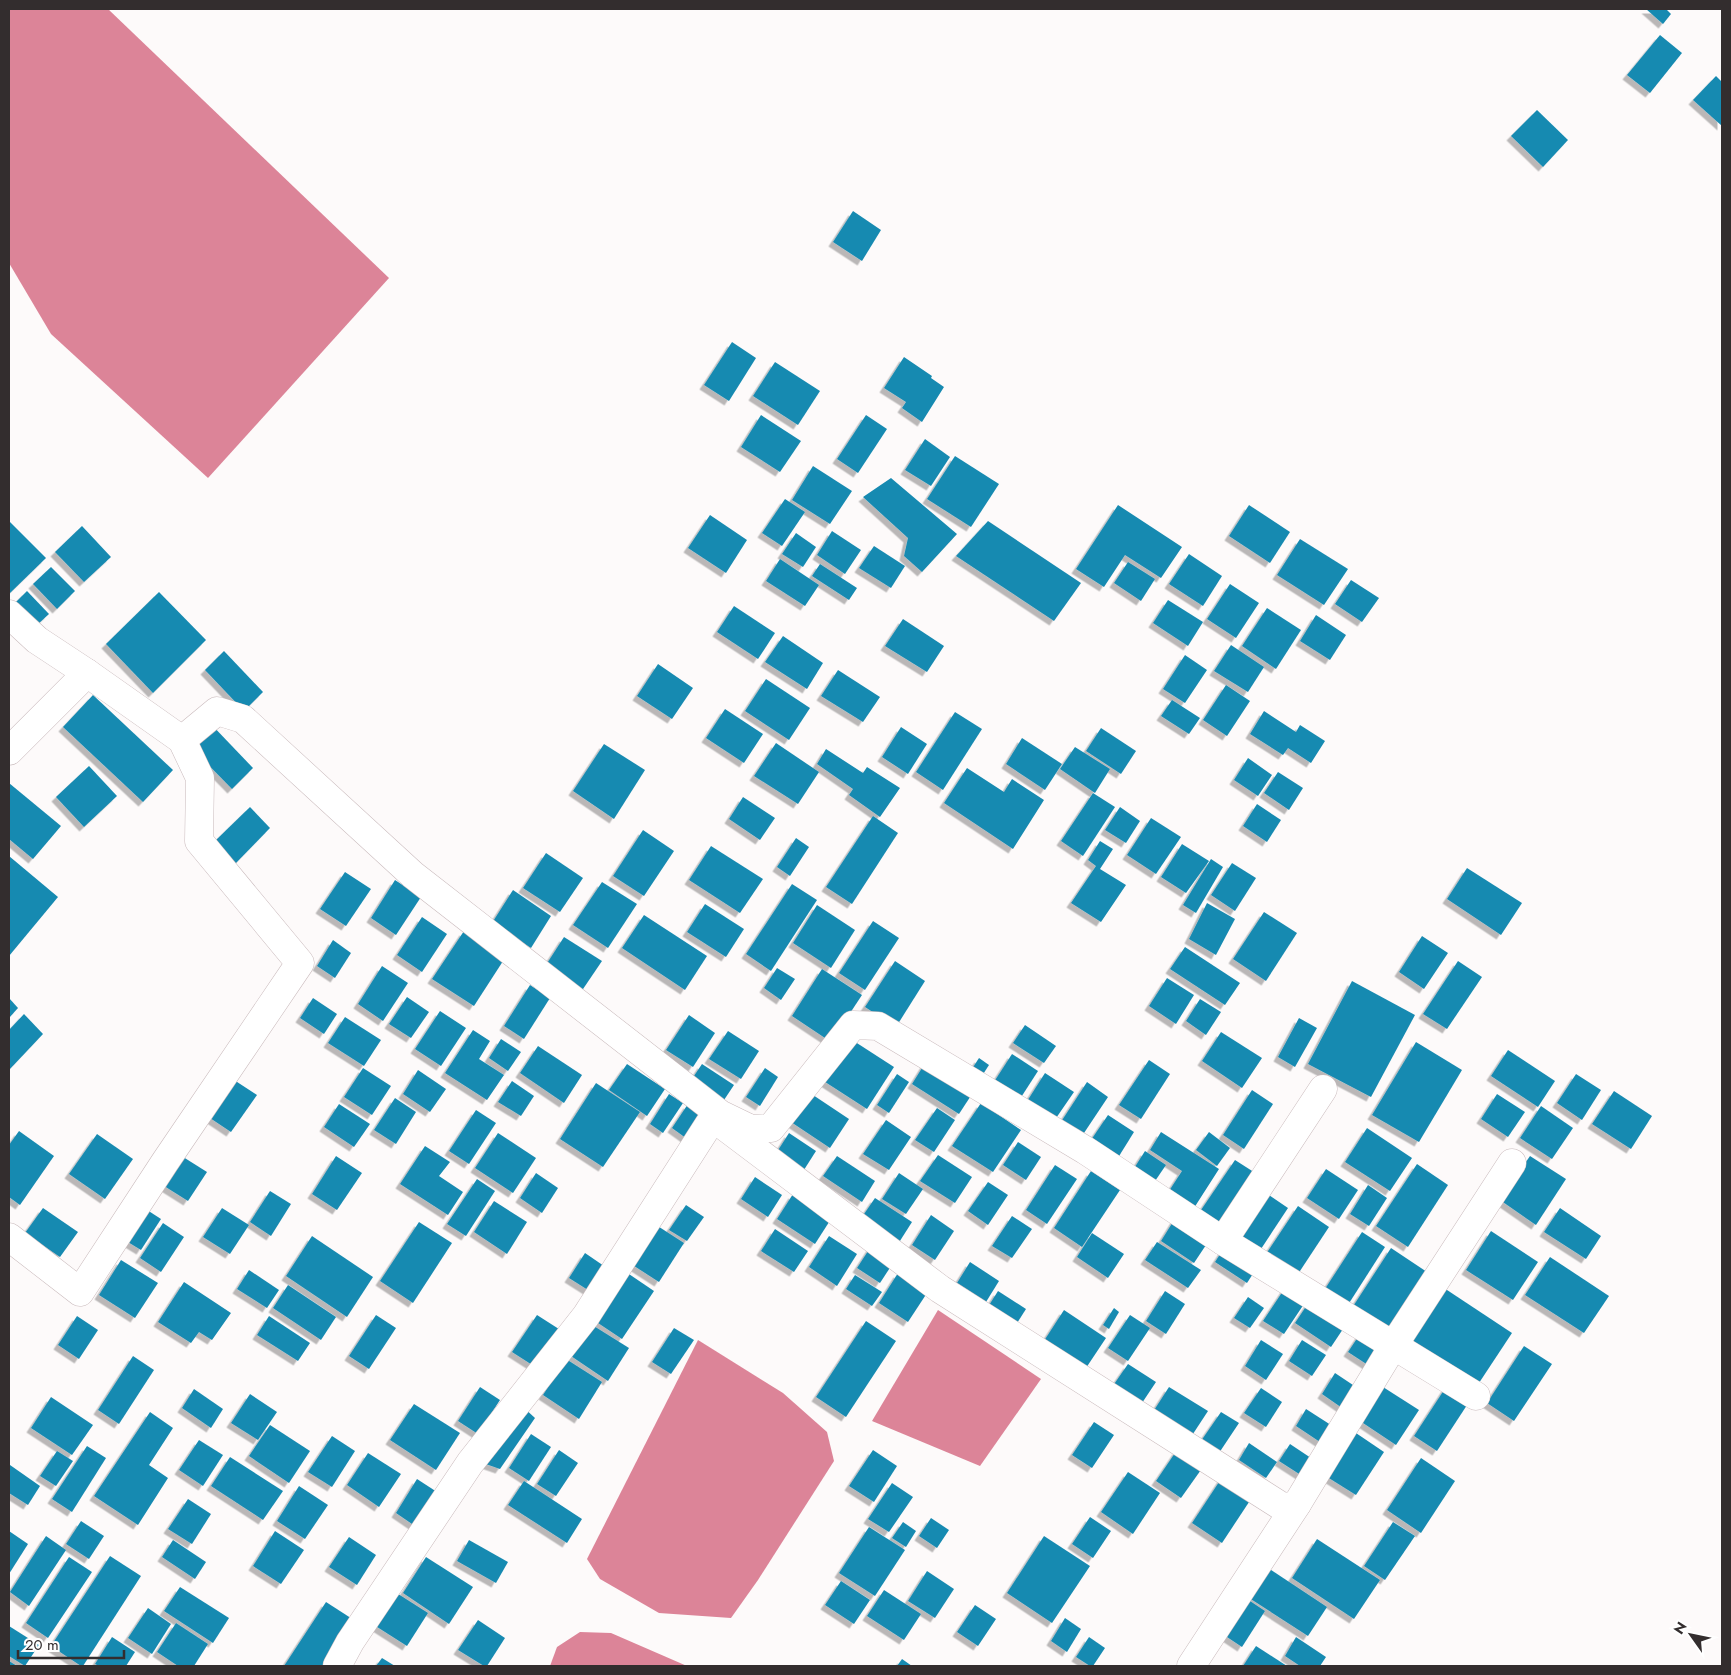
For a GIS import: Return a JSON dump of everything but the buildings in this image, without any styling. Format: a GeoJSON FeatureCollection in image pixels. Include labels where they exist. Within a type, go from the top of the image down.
{"type":"FeatureCollection","features":[{"type":"Feature","properties":{"kind":"street"},"geometry":{"type":"LineString","coordinates":[[9,614],[37,640],[182,740],[200,778],[199,841],[300,963],[165,1162],[80,1292],[9,1237]]}},
{"type":"Feature","properties":{"kind":"street"},"geometry":{"type":"LineString","coordinates":[[9,751],[87,673]]}},
{"type":"Feature","properties":{"kind":"street"},"geometry":{"type":"LineString","coordinates":[[182,740],[217,711],[243,719],[412,875],[720,1114],[751,1129],[771,1128],[853,1025],[878,1026],[1085,1150],[1223,1241],[1476,1396]]}},
{"type":"Feature","properties":{"kind":"street"},"geometry":{"type":"LineString","coordinates":[[1223,1241],[1323,1089]]}},
{"type":"Feature","properties":{"kind":"street"},"geometry":{"type":"LineString","coordinates":[[337,1666],[350,1642],[470,1463],[586,1316],[709,1124],[713,1122],[720,1123],[940,1289],[1280,1506],[1291,1507],[1297,1504]]}},
{"type":"Feature","properties":{"kind":"street"},"geometry":{"type":"LineString","coordinates":[[1191,1666],[1297,1504],[1393,1346],[1512,1164]]}},
{"type":"Feature","properties":{"kind":"shaded area"},"geometry":{"type":"Polygon","coordinates":[[[9,9],[108,9],[389,278],[208,478],[51,334],[9,263],[9,9]]]}},
{"type":"Feature","properties":{"kind":"shaded area"},"geometry":{"type":"Polygon","coordinates":[[[938,1310],[1041,1379],[980,1466],[872,1421],[938,1310]]]}},
{"type":"Feature","properties":{"kind":"shaded area"},"geometry":{"type":"Polygon","coordinates":[[[698,1340],[783,1393],[827,1432],[834,1461],[758,1580],[731,1618],[659,1613],[600,1579],[587,1559],[698,1340]]]}},
{"type":"Feature","properties":{"kind":"shaded area"},"geometry":{"type":"Polygon","coordinates":[[[580,1632],[611,1633],[687,1666],[550,1666],[557,1647],[580,1632]]]}}]}
